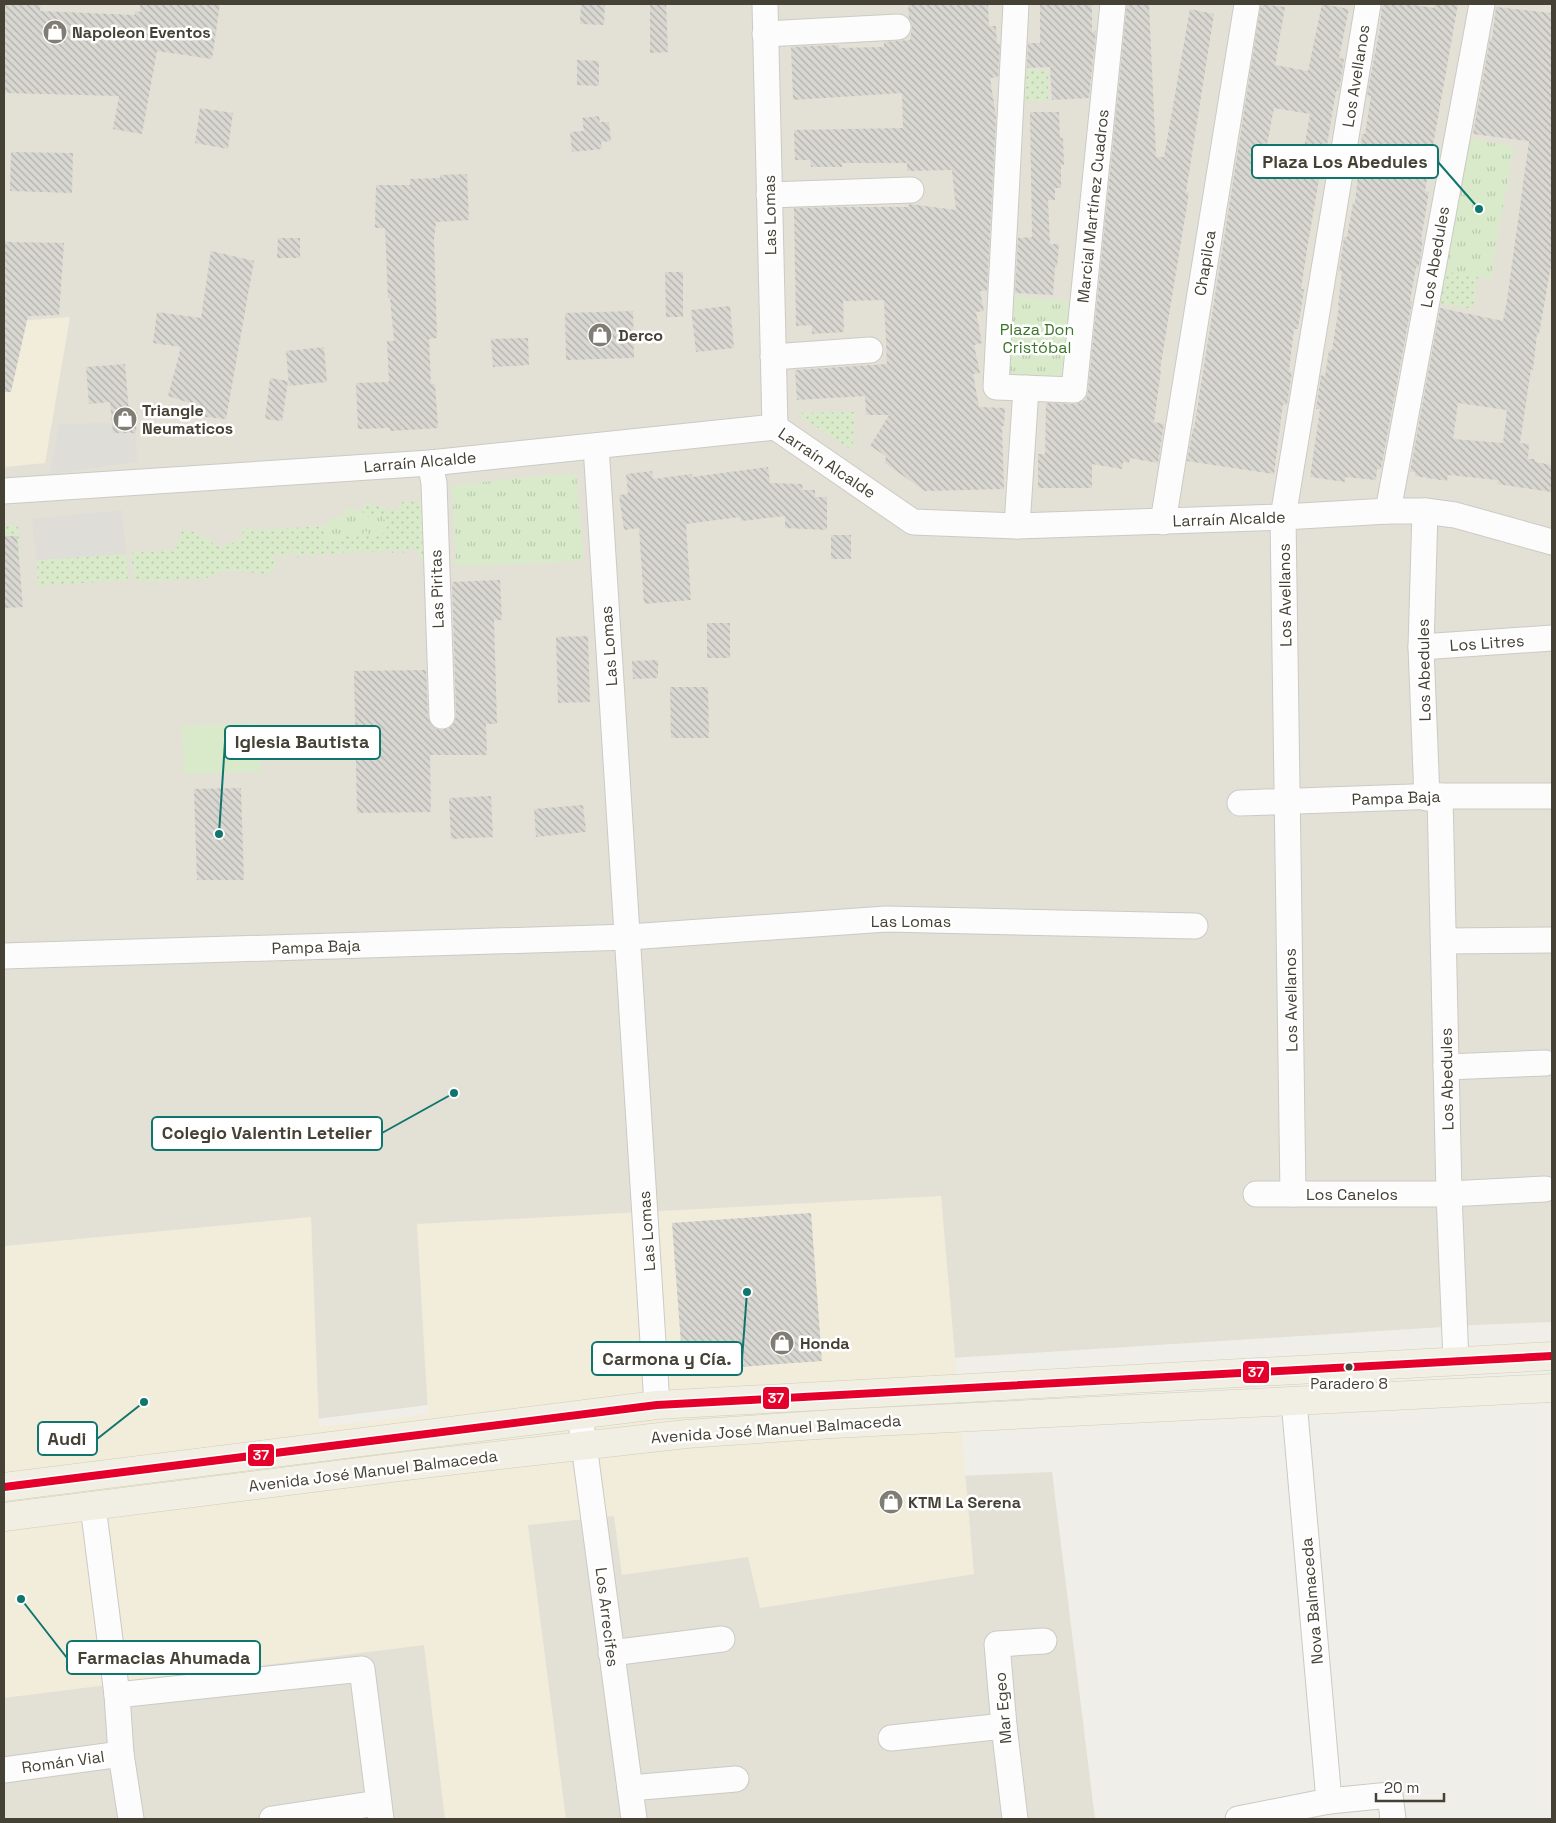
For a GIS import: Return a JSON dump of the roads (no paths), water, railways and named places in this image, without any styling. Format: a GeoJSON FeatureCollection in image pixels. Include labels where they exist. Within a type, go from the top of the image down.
{"type":"FeatureCollection","features":[{"type":"Feature","properties":{"kind":"main road","name":"Avenida José Manuel Balmaceda"},"geometry":{"type":"LineString","coordinates":[[4,1487],[657,1405],[1552,1356]]}},
{"type":"Feature","properties":{"kind":"main road","name":"Avenida José Manuel Balmaceda"},"geometry":{"type":"LineString","coordinates":[[4,1517],[585,1444],[686,1434],[833,1424],[1552,1388]]}},
{"type":"Feature","properties":{"kind":"street","name":"Las Lomas"},"geometry":{"type":"LineString","coordinates":[[765,4],[775,427]]}},
{"type":"Feature","properties":{"kind":"street","name":"Marcial Martínez Cuadros"},"geometry":{"type":"LineString","coordinates":[[1016,4],[996,387],[1074,390],[1113,4]]}},
{"type":"Feature","properties":{"kind":"street","name":"Chapilca"},"geometry":{"type":"LineString","coordinates":[[1163,522],[1247,4]]}},
{"type":"Feature","properties":{"kind":"street","name":"Los Avellanos"},"geometry":{"type":"LineString","coordinates":[[1293,1194],[1283,518],[1368,4]]}},
{"type":"Feature","properties":{"kind":"street","name":"Los Abedules"},"geometry":{"type":"LineString","coordinates":[[1388,511],[1482,4]]}},
{"type":"Feature","properties":{"kind":"street"},"geometry":{"type":"LineString","coordinates":[[765,34],[898,27]]}},
{"type":"Feature","properties":{"kind":"street"},"geometry":{"type":"LineString","coordinates":[[769,195],[911,190]]}},
{"type":"Feature","properties":{"kind":"street"},"geometry":{"type":"LineString","coordinates":[[773,357],[870,350]]}},
{"type":"Feature","properties":{"kind":"street"},"geometry":{"type":"LineString","coordinates":[[1017,526],[1026,388]]}},
{"type":"Feature","properties":{"kind":"street","name":"Larraín Alcalde"},"geometry":{"type":"LineString","coordinates":[[4,491],[430,463],[775,427],[913,522],[1017,526],[1283,518],[1388,511],[1425,511],[1455,515],[1552,542]]}},
{"type":"Feature","properties":{"kind":"street","name":"Las Lomas"},"geometry":{"type":"LineString","coordinates":[[596,446],[657,1405]]}},
{"type":"Feature","properties":{"kind":"street","name":"Las Piritas"},"geometry":{"type":"LineString","coordinates":[[430,463],[434,483],[442,716]]}},
{"type":"Feature","properties":{"kind":"street","name":"Los Abedules"},"geometry":{"type":"LineString","coordinates":[[1425,511],[1422,647],[1444,942],[1449,1194],[1456,1361]]}},
{"type":"Feature","properties":{"kind":"street","name":"Los Litres"},"geometry":{"type":"LineString","coordinates":[[1422,647],[1552,638]]}},
{"type":"Feature","properties":{"kind":"street","name":"Pampa Baja"},"geometry":{"type":"LineString","coordinates":[[1240,803],[1434,797],[1552,796]]}},
{"type":"Feature","properties":{"kind":"street","name":"Las Lomas"},"geometry":{"type":"LineString","coordinates":[[628,937],[886,919],[1194,926]]}},
{"type":"Feature","properties":{"kind":"street","name":"Pampa Baja"},"geometry":{"type":"LineString","coordinates":[[4,956],[628,937]]}},
{"type":"Feature","properties":{"kind":"street"},"geometry":{"type":"LineString","coordinates":[[1444,942],[1552,940]]}},
{"type":"Feature","properties":{"kind":"street"},"geometry":{"type":"LineString","coordinates":[[1446,1067],[1545,1063]]}},
{"type":"Feature","properties":{"kind":"street","name":"Los Canelos"},"geometry":{"type":"LineString","coordinates":[[1256,1194],[1449,1194],[1545,1189]]}},
{"type":"Feature","properties":{"kind":"street","name":"Nova Balmaceda"},"geometry":{"type":"LineString","coordinates":[[1294,1401],[1329,1801]]}},
{"type":"Feature","properties":{"kind":"street","name":"Los Arrecifes"},"geometry":{"type":"LineString","coordinates":[[580,1415],[634,1819]]}},
{"type":"Feature","properties":{"kind":"street"},"geometry":{"type":"LineString","coordinates":[[93,1506],[131,1819]]}},
{"type":"Feature","properties":{"kind":"street"},"geometry":{"type":"LineString","coordinates":[[611,1653],[722,1639]]}},
{"type":"Feature","properties":{"kind":"street","name":"Mar Egeo"},"geometry":{"type":"LineString","coordinates":[[1015,1819],[997,1644],[1044,1641]]}},
{"type":"Feature","properties":{"kind":"street"},"geometry":{"type":"LineString","coordinates":[[117,1695],[362,1669],[379,1811],[272,1819]]}},
{"type":"Feature","properties":{"kind":"street"},"geometry":{"type":"LineString","coordinates":[[891,1738],[1004,1726]]}},
{"type":"Feature","properties":{"kind":"street","name":"Román Vial"},"geometry":{"type":"LineString","coordinates":[[4,1770],[122,1754]]}},
{"type":"Feature","properties":{"kind":"street"},"geometry":{"type":"LineString","coordinates":[[630,1788],[736,1779]]}},
{"type":"Feature","properties":{"kind":"street"},"geometry":{"type":"LineString","coordinates":[[1238,1819],[1329,1801],[1390,1795],[1393,1819]]}},
{"type":"Feature","properties":{"kind":"place","name":"Napoleon Eventos"},"geometry":{"type":"Point","coordinates":[55,32]}},
{"type":"Feature","properties":{"kind":"place","name":"Plaza Los Abedules"},"geometry":{"type":"Point","coordinates":[1479,209]}},
{"type":"Feature","properties":{"kind":"place","name":"Derco"},"geometry":{"type":"Point","coordinates":[600,335]}},
{"type":"Feature","properties":{"kind":"place","name":"Triangle Neumaticos"},"geometry":{"type":"Point","coordinates":[125,419]}},
{"type":"Feature","properties":{"kind":"place","name":"Iglesia Bautista"},"geometry":{"type":"Point","coordinates":[219,834]}},
{"type":"Feature","properties":{"kind":"place","name":"Colegio Valentin Letelier"},"geometry":{"type":"Point","coordinates":[454,1093]}},
{"type":"Feature","properties":{"kind":"place","name":"Carmona y Cía."},"geometry":{"type":"Point","coordinates":[747,1292]}},
{"type":"Feature","properties":{"kind":"place","name":"Honda"},"geometry":{"type":"Point","coordinates":[782,1343]}},
{"type":"Feature","properties":{"kind":"place","name":"Paradero 8"},"geometry":{"type":"Point","coordinates":[1349,1367]}},
{"type":"Feature","properties":{"kind":"place","name":"Audi"},"geometry":{"type":"Point","coordinates":[144,1402]}},
{"type":"Feature","properties":{"kind":"place","name":"KTM La Serena"},"geometry":{"type":"Point","coordinates":[891,1502]}},
{"type":"Feature","properties":{"kind":"place","name":"Farmacias Ahumada"},"geometry":{"type":"Point","coordinates":[21,1599]}},
{"type":"Feature","properties":{"kind":"park label","name":"Plaza Don Cristóbal"},"geometry":{"type":"Point","coordinates":[1037,338]}}]}
